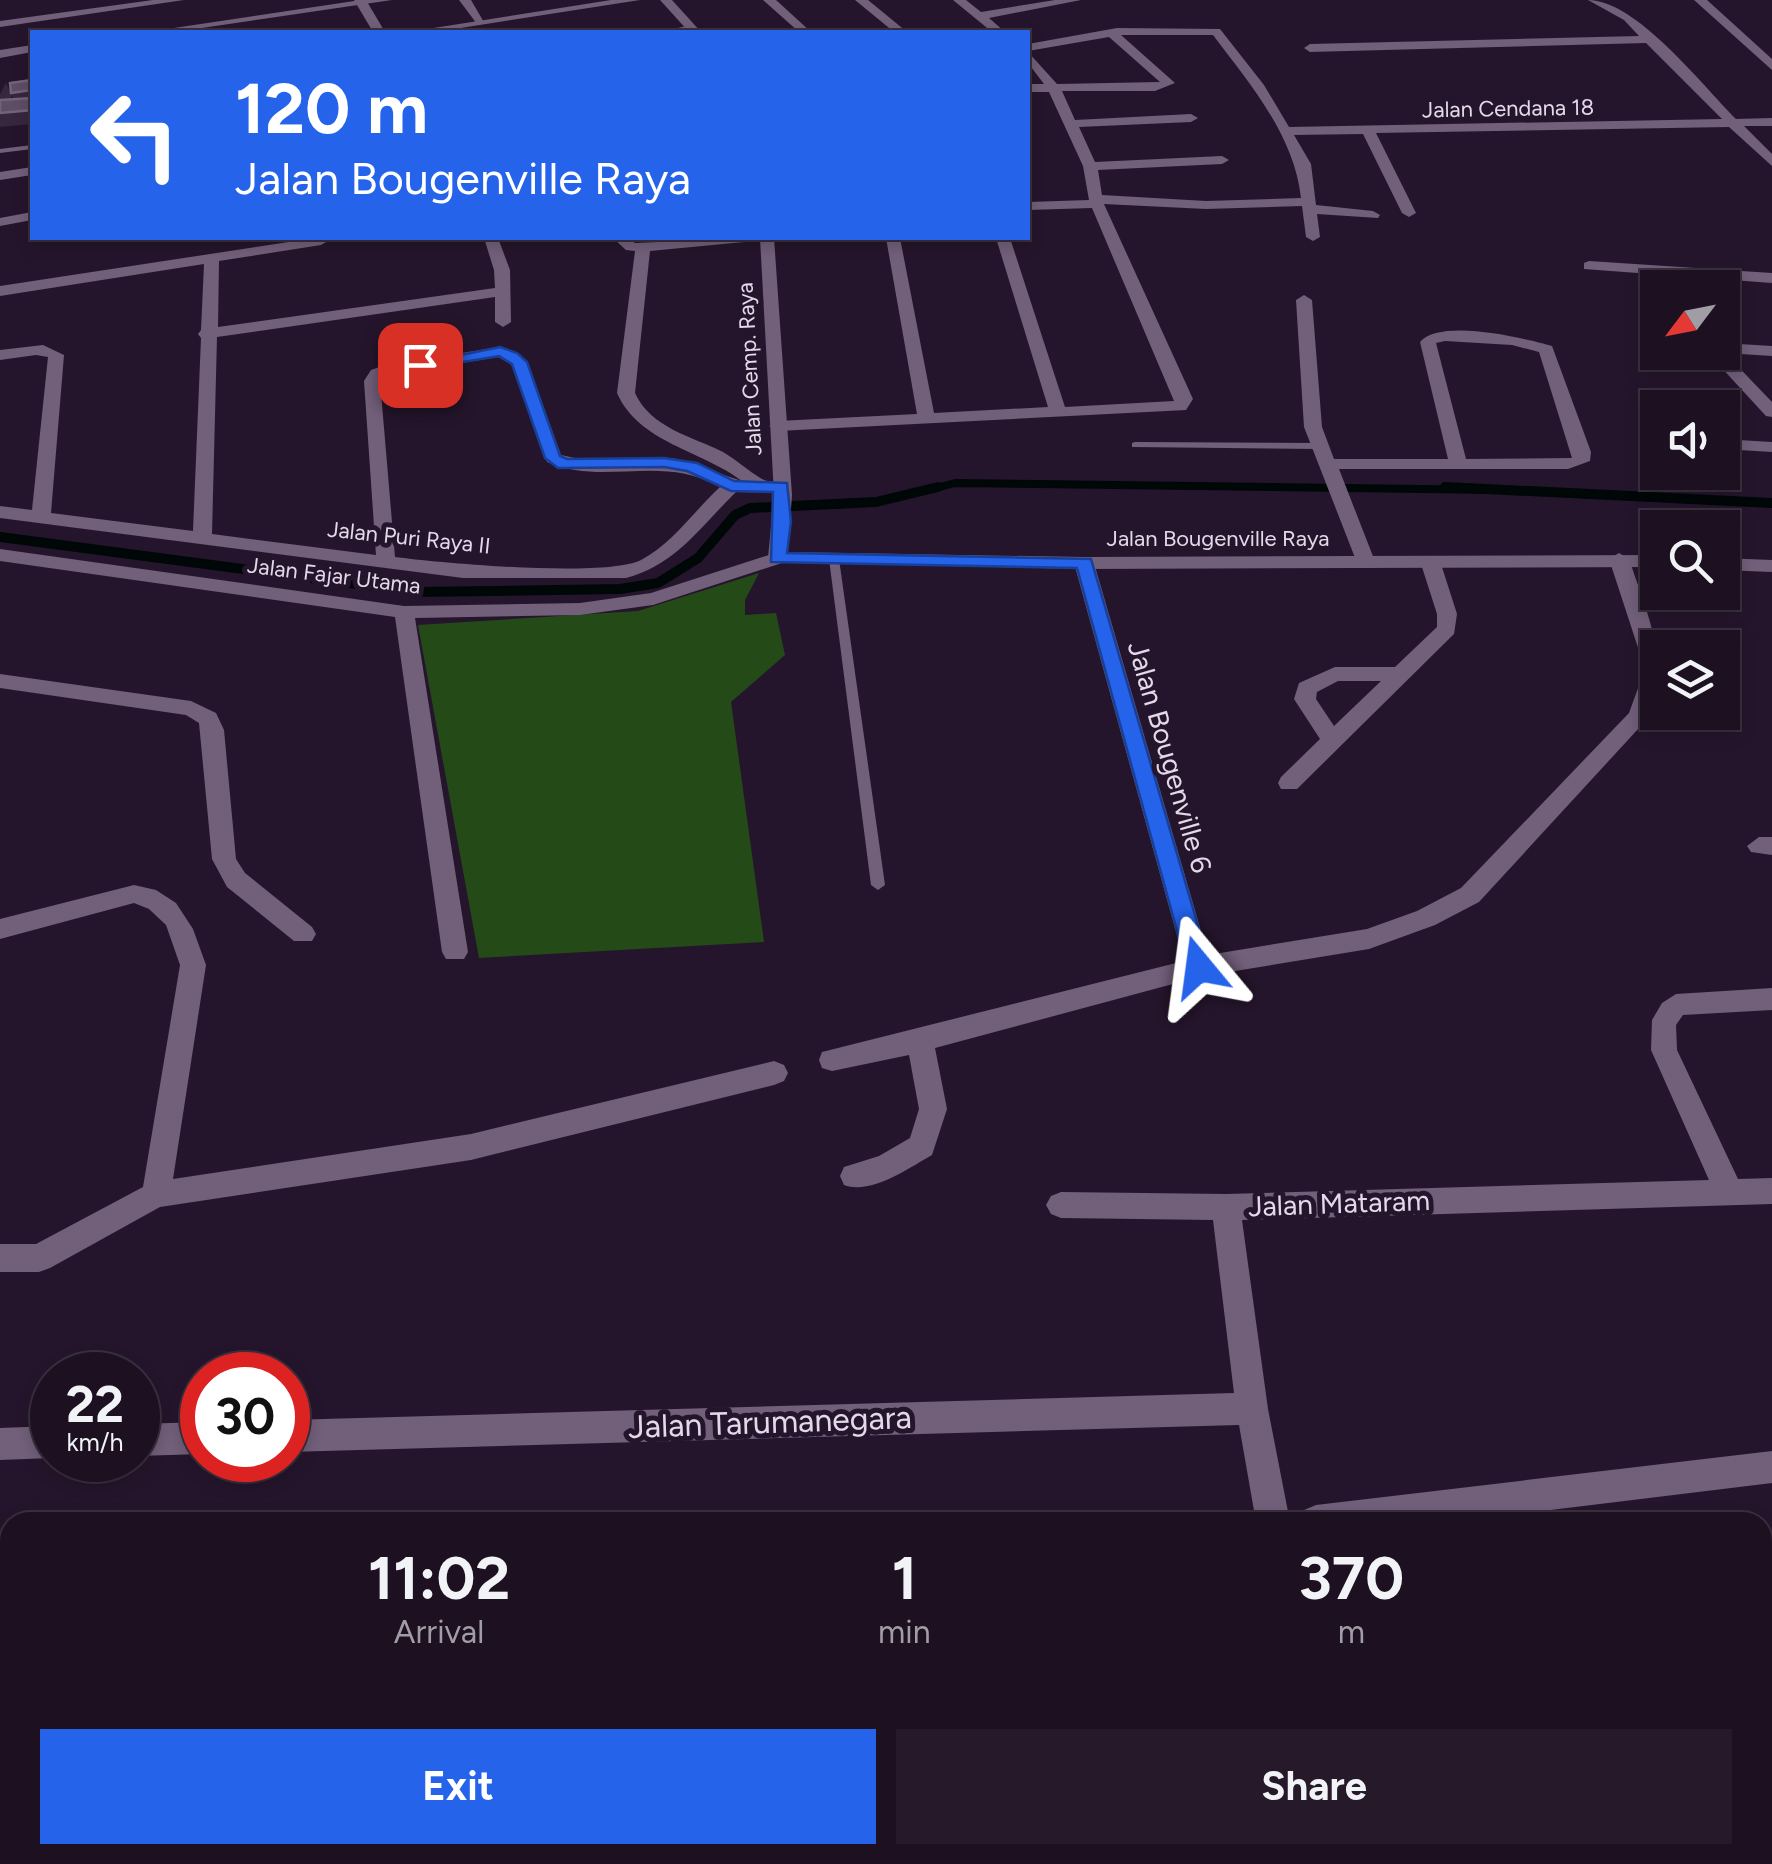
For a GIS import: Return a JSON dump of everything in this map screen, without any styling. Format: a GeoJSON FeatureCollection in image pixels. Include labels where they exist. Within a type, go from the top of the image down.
{"type":"FeatureCollection","features":[{"type":"Feature","properties":{"kind":"street"},"geometry":{"type":"LineString","coordinates":[[0,24],[178,0]]}},
{"type":"Feature","properties":{"kind":"street"},"geometry":{"type":"LineString","coordinates":[[256,0],[270,30]]}},
{"type":"Feature","properties":{"kind":"street"},"geometry":{"type":"LineString","coordinates":[[168,30],[386,0]]}},
{"type":"Feature","properties":{"kind":"street"},"geometry":{"type":"LineString","coordinates":[[466,0],[481,22]]}},
{"type":"Feature","properties":{"kind":"street"},"geometry":{"type":"LineString","coordinates":[[427,30],[634,0]]}},
{"type":"Feature","properties":{"kind":"street"},"geometry":{"type":"LineString","coordinates":[[666,0],[691,30]]}},
{"type":"Feature","properties":{"kind":"street"},"geometry":{"type":"LineString","coordinates":[[769,0],[803,30]]}},
{"type":"Feature","properties":{"kind":"street"},"geometry":{"type":"LineString","coordinates":[[861,0],[898,30]]}},
{"type":"Feature","properties":{"kind":"street"},"geometry":{"type":"LineString","coordinates":[[959,0],[997,30]]}},
{"type":"Feature","properties":{"kind":"street"},"geometry":{"type":"LineString","coordinates":[[980,16],[1076,0]]}},
{"type":"Feature","properties":{"kind":"street"},"geometry":{"type":"LineString","coordinates":[[1594,0],[1622,14],[1772,162]]}},
{"type":"Feature","properties":{"kind":"street"},"geometry":{"type":"LineString","coordinates":[[1700,0],[1772,66]]}},
{"type":"Feature","properties":{"kind":"street"},"geometry":{"type":"LineString","coordinates":[[361,2],[378,30]]}},
{"type":"Feature","properties":{"kind":"street"},"geometry":{"type":"LineString","coordinates":[[1030,46],[1111,33],[1216,31],[1287,131],[1304,164],[1313,236]]}},
{"type":"Feature","properties":{"kind":"street"},"geometry":{"type":"LineString","coordinates":[[1030,88],[1154,86],[1168,80],[1111,33]]}},
{"type":"Feature","properties":{"kind":"street"},"geometry":{"type":"LineString","coordinates":[[1310,48],[1649,39]]}},
{"type":"Feature","properties":{"kind":"street"},"geometry":{"type":"LineString","coordinates":[[0,54],[30,49]]}},
{"type":"Feature","properties":{"kind":"street"},"geometry":{"type":"LineString","coordinates":[[778,426],[1180,406],[1184,398],[1097,201],[1090,166],[1054,88],[1030,58]]}},
{"type":"Feature","properties":{"kind":"street"},"geometry":{"type":"LineString","coordinates":[[1069,124],[1191,118]]}},
{"type":"Feature","properties":{"kind":"street","name":"Jalan Cendana 18"},"geometry":{"type":"LineString","coordinates":[[1287,131],[1768,122]]}},
{"type":"Feature","properties":{"kind":"street"},"geometry":{"type":"LineString","coordinates":[[1368,131],[1408,213]]}},
{"type":"Feature","properties":{"kind":"street"},"geometry":{"type":"LineString","coordinates":[[1090,166],[1222,160]]}},
{"type":"Feature","properties":{"kind":"street"},"geometry":{"type":"LineString","coordinates":[[0,176],[30,171]]}},
{"type":"Feature","properties":{"kind":"street"},"geometry":{"type":"LineString","coordinates":[[1030,206],[1097,201],[1309,206],[1373,215]]}},
{"type":"Feature","properties":{"kind":"street"},"geometry":{"type":"LineString","coordinates":[[0,222],[30,216]]}},
{"type":"Feature","properties":{"kind":"street"},"geometry":{"type":"LineString","coordinates":[[0,291],[322,240]]}},
{"type":"Feature","properties":{"kind":"street"},"geometry":{"type":"LineString","coordinates":[[492,240],[502,270],[503,322]]}},
{"type":"Feature","properties":{"kind":"street"},"geometry":{"type":"LineString","coordinates":[[623,240],[631,246],[644,247],[716,240]]}},
{"type":"Feature","properties":{"kind":"street","name":"Jalan Cemp. Raya"},"geometry":{"type":"LineString","coordinates":[[767,240],[782,491],[778,558]]}},
{"type":"Feature","properties":{"kind":"street"},"geometry":{"type":"LineString","coordinates":[[893,240],[926,418]]}},
{"type":"Feature","properties":{"kind":"street"},"geometry":{"type":"LineString","coordinates":[[1004,240],[1058,411]]}},
{"type":"Feature","properties":{"kind":"street"},"geometry":{"type":"LineString","coordinates":[[644,247],[626,392],[629,405],[651,423],[726,461],[760,486]]}},
{"type":"Feature","properties":{"kind":"street"},"geometry":{"type":"LineString","coordinates":[[202,536],[206,334],[212,258]]}},
{"type":"Feature","properties":{"kind":"street"},"geometry":{"type":"LineString","coordinates":[[1589,266],[1772,278]]}},
{"type":"Feature","properties":{"kind":"street"},"geometry":{"type":"LineString","coordinates":[[206,334],[504,291]]}},
{"type":"Feature","properties":{"kind":"street"},"geometry":{"type":"LineString","coordinates":[[1304,300],[1313,427],[1366,564]]}},
{"type":"Feature","properties":{"kind":"street"},"geometry":{"type":"LineString","coordinates":[[1335,478],[1458,464],[1581,461],[1582,452],[1546,349],[1512,340],[1445,336],[1428,342],[1458,464]]}},
{"type":"Feature","properties":{"kind":"street"},"geometry":{"type":"LineString","coordinates":[[0,355],[37,349],[56,354],[42,514]]}},
{"type":"Feature","properties":{"kind":"street"},"geometry":{"type":"LineString","coordinates":[[1740,349],[1772,351]]}},
{"type":"Feature","properties":{"kind":"street"},"geometry":{"type":"LineString","coordinates":[[386,563],[372,381],[391,369],[500,352],[519,362],[553,458],[578,466],[664,462],[692,466],[731,486],[782,491]]}},
{"type":"Feature","properties":{"kind":"street"},"geometry":{"type":"LineString","coordinates":[[1732,370],[1772,412]]}},
{"type":"Feature","properties":{"kind":"street"},"geometry":{"type":"LineString","coordinates":[[1740,445],[1772,447]]}},
{"type":"Feature","properties":{"kind":"street","name":"Jalan Puri Raya II"},"geometry":{"type":"LineString","coordinates":[[0,512],[42,514],[463,572],[638,570],[669,553],[731,486]]}},
{"type":"Feature","properties":{"kind":"street","name":"Jalan Fajar Utama"},"geometry":{"type":"LineString","coordinates":[[0,555],[404,612],[580,608],[653,599],[778,558]]}},
{"type":"Feature","properties":{"kind":"street","name":"Jalan Bougenville Raya"},"geometry":{"type":"LineString","coordinates":[[778,558],[1366,564],[1640,560]]}},
{"type":"Feature","properties":{"kind":"street"},"geometry":{"type":"LineString","coordinates":[[832,1060],[920,1042],[1199,967],[1369,938],[1426,918],[1470,895],[1639,716],[1656,670],[1619,559]]}},
{"type":"Feature","properties":{"kind":"street","name":"Jalan Bougenville 6"},"geometry":{"type":"LineString","coordinates":[[1084,563],[1199,967]]}},
{"type":"Feature","properties":{"kind":"street"},"geometry":{"type":"LineString","coordinates":[[1289,783],[1447,629],[1447,614],[1431,564]]}},
{"type":"Feature","properties":{"kind":"street"},"geometry":{"type":"LineString","coordinates":[[1740,565],[1772,566]]}},
{"type":"Feature","properties":{"kind":"street"},"geometry":{"type":"LineString","coordinates":[[404,612],[454,952]]}},
{"type":"Feature","properties":{"kind":"street"},"geometry":{"type":"LineString","coordinates":[[1334,743],[1305,698],[1307,688],[1335,674],[1401,674]]}},
{"type":"Feature","properties":{"kind":"street"},"geometry":{"type":"LineString","coordinates":[[0,681],[191,708],[208,718],[213,730],[220,843],[236,880],[304,934]]}},
{"type":"Feature","properties":{"kind":"street"},"geometry":{"type":"LineString","coordinates":[[0,929],[134,894],[149,896],[170,912],[184,932],[192,965],[156,1196]]}},
{"type":"Feature","properties":{"kind":"street"},"geometry":{"type":"LineString","coordinates":[[1730,1191],[1664,1050],[1661,1032],[1665,1015],[1676,1005],[1772,999]]}},
{"type":"Feature","properties":{"kind":"street"},"geometry":{"type":"LineString","coordinates":[[854,1176],[886,1166],[922,1146],[933,1109],[920,1042]]}},
{"type":"Feature","properties":{"kind":"street"},"geometry":{"type":"LineString","coordinates":[[0,1258],[40,1258],[156,1196],[472,1147],[774,1073]]}},
{"type":"Feature","properties":{"kind":"street","name":"Jalan Mataram"},"geometry":{"type":"LineString","coordinates":[[1271,1512],[1252,1408],[1226,1207],[1772,1191]]}},
{"type":"Feature","properties":{"kind":"street"},"geometry":{"type":"LineString","coordinates":[[1060,1205],[1226,1207]]}},
{"type":"Feature","properties":{"kind":"street","name":"Jalan Tarumanegara"},"geometry":{"type":"LineString","coordinates":[[310,1435],[1252,1408]]}},
{"type":"Feature","properties":{"kind":"street"},"geometry":{"type":"LineString","coordinates":[[0,1444],[30,1443]]}},
{"type":"Feature","properties":{"kind":"street"},"geometry":{"type":"LineString","coordinates":[[1397,1512],[1772,1466]]}},
{"type":"Feature","properties":{"kind":"lane"},"geometry":{"type":"LineString","coordinates":[[0,151],[30,147]]}},
{"type":"Feature","properties":{"kind":"lane"},"geometry":{"type":"LineString","coordinates":[[1135,445],[1318,446]]}},
{"type":"Feature","properties":{"kind":"lane"},"geometry":{"type":"LineString","coordinates":[[834,559],[878,885]]}},
{"type":"Feature","properties":{"kind":"green space"},"geometry":{"type":"Polygon","coordinates":[[[759,573],[745,600],[745,615],[776,613],[785,655],[731,702],[764,942],[479,958],[418,625],[638,611],[759,573]]]}},
{"type":"Feature","properties":{"kind":"building"},"geometry":{"type":"Polygon","coordinates":[[[30,80],[30,90],[11,93],[10,83],[30,80]]]}},
{"type":"Feature","properties":{"kind":"building"},"geometry":{"type":"Polygon","coordinates":[[[30,98],[30,110],[0,113],[0,100],[30,98]]]}},
{"type":"Feature","properties":{"kind":"waterway"},"geometry":{"type":"LineString","coordinates":[[928,490],[955,483],[1496,490]]}},
{"type":"Feature","properties":{"kind":"waterway"},"geometry":{"type":"LineString","coordinates":[[0,537],[417,592],[620,589],[658,583],[698,558],[735,515],[750,508],[876,502],[938,487]]}},
{"type":"Feature","properties":{"kind":"waterway"},"geometry":{"type":"LineString","coordinates":[[1445,487],[1772,503]]}},
{"type":"Feature","properties":{"kind":"route"},"geometry":{"type":"LineString","coordinates":[[420,365],[500,352],[512,356],[519,362],[553,458],[564,464],[664,462],[692,466],[731,486],[781,487],[783,521],[778,558],[1084,563],[1199,967]]}}]}
